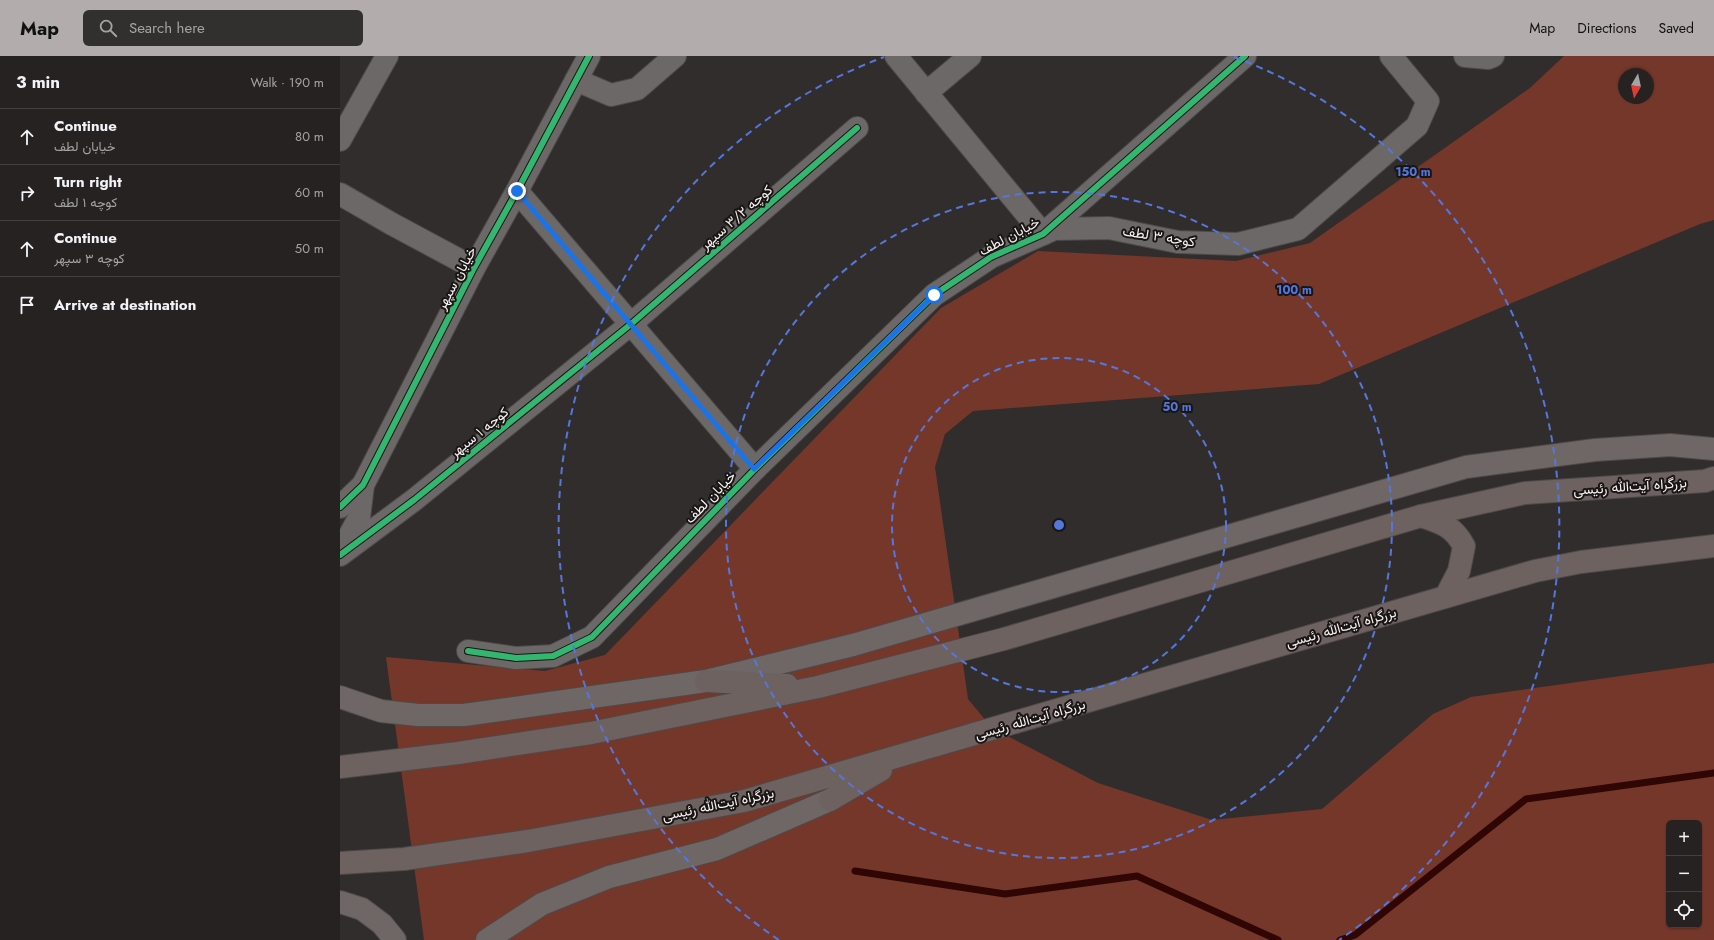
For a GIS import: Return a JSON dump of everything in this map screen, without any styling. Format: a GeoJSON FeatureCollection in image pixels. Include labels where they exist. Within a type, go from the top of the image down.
{"type":"FeatureCollection","features":[{"type":"Feature","properties":{"kind":"highway","name":"بزرگراه آیت‌الله رئیسی"},"geometry":{"type":"LineString","coordinates":[[340,767],[458,753],[590,733],[818,686],[1004,639],[1422,516],[1525,493],[1710,479]]}},
{"type":"Feature","properties":{"kind":"highway"},"geometry":{"type":"LineString","coordinates":[[1422,516],[1447,525],[1459,537],[1464,546],[1459,571],[1446,596]]}},
{"type":"Feature","properties":{"kind":"highway","name":"بزرگراه آیت‌الله رئیسی"},"geometry":{"type":"LineString","coordinates":[[340,863],[404,859],[528,841],[744,801],[907,755],[1535,571],[1582,562],[1714,546]]}},
{"type":"Feature","properties":{"kind":"highway"},"geometry":{"type":"LineString","coordinates":[[706,681],[818,686]]}},
{"type":"Feature","properties":{"kind":"highway"},"geometry":{"type":"LineString","coordinates":[[830,800],[907,755]]}},
{"type":"Feature","properties":{"kind":"main road"},"geometry":{"type":"LineString","coordinates":[[340,697],[381,711],[418,715],[464,715],[706,681],[853,645],[1466,467],[1595,450],[1670,446],[1714,449]]}},
{"type":"Feature","properties":{"kind":"main road"},"geometry":{"type":"LineString","coordinates":[[487,940],[542,904],[609,877],[717,849],[830,800]]}},
{"type":"Feature","properties":{"kind":"main road"},"geometry":{"type":"LineString","coordinates":[[340,902],[362,909],[382,924],[395,940]]}},
{"type":"Feature","properties":{"kind":"street"},"geometry":{"type":"LineString","coordinates":[[340,140],[387,56]]}},
{"type":"Feature","properties":{"kind":"street","name":"خیابان سپهر"},"geometry":{"type":"LineString","coordinates":[[340,554],[358,518],[363,485],[474,268],[589,56]]}},
{"type":"Feature","properties":{"kind":"street"},"geometry":{"type":"LineString","coordinates":[[576,80],[611,95],[637,89],[674,56]]}},
{"type":"Feature","properties":{"kind":"street"},"geometry":{"type":"LineString","coordinates":[[896,56],[1043,234]]}},
{"type":"Feature","properties":{"kind":"street"},"geometry":{"type":"LineString","coordinates":[[926,93],[970,56]]}},
{"type":"Feature","properties":{"kind":"street","name":"خیابان لطف"},"geometry":{"type":"LineString","coordinates":[[468,651],[516,658],[554,656],[592,637],[754,469],[934,295],[990,257],[1043,234],[1245,56]]}},
{"type":"Feature","properties":{"kind":"street","name":"کوچه ۳ لطف"},"geometry":{"type":"LineString","coordinates":[[1043,234],[1054,229],[1109,228],[1178,242],[1238,244],[1298,229],[1417,126],[1428,101],[1391,56]]}},
{"type":"Feature","properties":{"kind":"street"},"geometry":{"type":"LineString","coordinates":[[1465,56],[1488,58],[1493,56]]}},
{"type":"Feature","properties":{"kind":"street","name":"کوچه ۳/۲ سپهر"},"geometry":{"type":"LineString","coordinates":[[632,324],[857,128]]}},
{"type":"Feature","properties":{"kind":"street"},"geometry":{"type":"LineString","coordinates":[[517,191],[632,324],[754,469]]}},
{"type":"Feature","properties":{"kind":"street"},"geometry":{"type":"LineString","coordinates":[[340,194],[474,268]]}},
{"type":"Feature","properties":{"kind":"street","name":"کوچه ۱ سپهر"},"geometry":{"type":"LineString","coordinates":[[340,554],[414,500],[632,324]]}},
{"type":"Feature","properties":{"kind":"street","name":"خیابان سپهر"},"geometry":{"type":"LineString","coordinates":[[340,507],[363,485]]}},
{"type":"Feature","properties":{"kind":"shaded area"},"geometry":{"type":"Polygon","coordinates":[[[1564,56],[1714,56],[1714,220],[1700,224],[1319,384],[973,411],[945,434],[935,467],[968,699],[992,728],[1098,783],[1212,820],[1322,809],[1433,714],[1471,697],[1714,663],[1714,940],[424,940],[386,657],[545,671],[605,655],[941,308],[1038,251],[1236,261],[1310,243],[1530,88],[1564,56]]]}},
{"type":"Feature","properties":{"kind":"waterway"},"geometry":{"type":"LineString","coordinates":[[1340,940],[1355,935],[1526,799],[1714,773]]}},
{"type":"Feature","properties":{"kind":"waterway"},"geometry":{"type":"LineString","coordinates":[[855,871],[1005,894],[1137,876],[1278,940]]}},
{"type":"Feature","properties":{"kind":"cycle path"},"geometry":{"type":"LineString","coordinates":[[340,507],[363,485],[474,268],[589,56]]}},
{"type":"Feature","properties":{"kind":"cycle path"},"geometry":{"type":"LineString","coordinates":[[468,651],[516,658],[553,656],[592,637],[755,469],[934,295],[991,257],[1043,234],[1245,56]]}},
{"type":"Feature","properties":{"kind":"cycle path"},"geometry":{"type":"LineString","coordinates":[[340,555],[414,500],[631,324],[857,128]]}},
{"type":"Feature","properties":{"kind":"route"},"geometry":{"type":"LineString","coordinates":[[517,191],[754,469],[934,295]]}}]}
